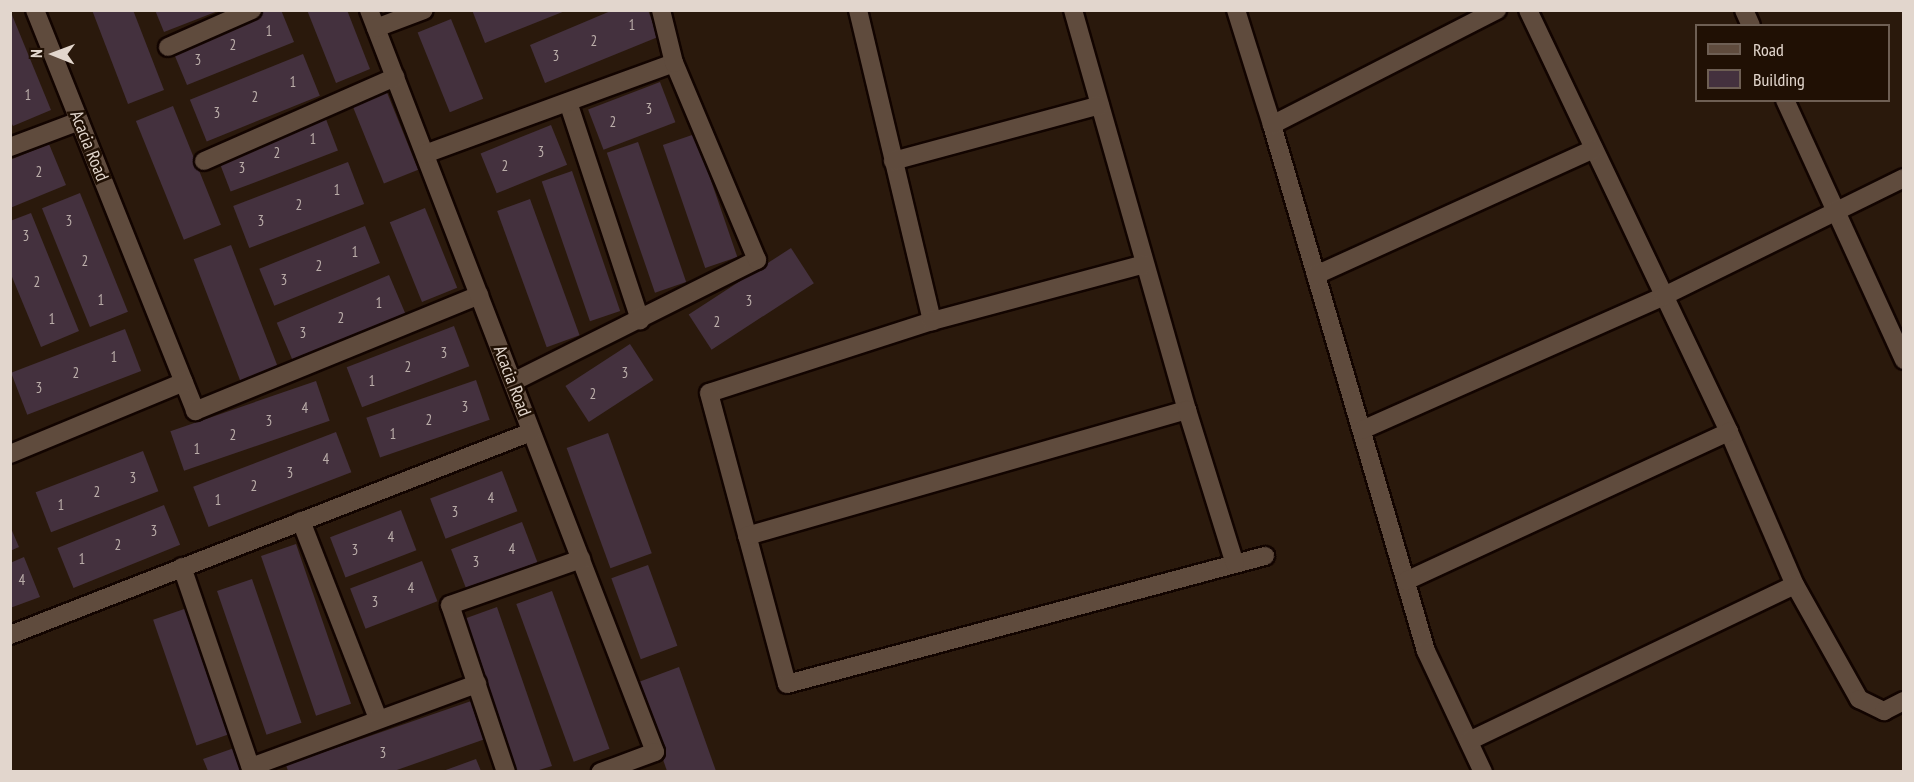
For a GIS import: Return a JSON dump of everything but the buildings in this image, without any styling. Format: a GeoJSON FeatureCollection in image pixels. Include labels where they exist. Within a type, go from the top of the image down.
{"type":"FeatureCollection","features":[{"type":"Feature","properties":{"kind":"street","name":"Acacia Road"},"geometry":{"type":"LineString","coordinates":[[35,10],[195,411],[479,295]]}},
{"type":"Feature","properties":{"kind":"street"},"geometry":{"type":"LineString","coordinates":[[168,46],[252,10]]}},
{"type":"Feature","properties":{"kind":"street","name":"Acacia Road"},"geometry":{"type":"LineString","coordinates":[[369,10],[655,752],[601,771]]}},
{"type":"Feature","properties":{"kind":"street"},"geometry":{"type":"LineString","coordinates":[[376,28],[424,10]]}},
{"type":"Feature","properties":{"kind":"street"},"geometry":{"type":"LineString","coordinates":[[513,382],[757,260],[674,63],[661,10]]}},
{"type":"Feature","properties":{"kind":"street"},"geometry":{"type":"LineString","coordinates":[[858,10],[932,321]]}},
{"type":"Feature","properties":{"kind":"street"},"geometry":{"type":"LineString","coordinates":[[1073,10],[1187,411],[1235,564]]}},
{"type":"Feature","properties":{"kind":"street"},"geometry":{"type":"LineString","coordinates":[[1236,10],[1272,125],[1426,651],[1484,771]]}},
{"type":"Feature","properties":{"kind":"street"},"geometry":{"type":"LineString","coordinates":[[1272,125],[1497,10]]}},
{"type":"Feature","properties":{"kind":"street"},"geometry":{"type":"LineString","coordinates":[[1528,10],[1729,432],[1795,585],[1859,699],[1884,711],[1904,701]]}},
{"type":"Feature","properties":{"kind":"street"},"geometry":{"type":"LineString","coordinates":[[1744,10],[1750,24]]}},
{"type":"Feature","properties":{"kind":"street"},"geometry":{"type":"LineString","coordinates":[[425,154],[674,63]]}},
{"type":"Feature","properties":{"kind":"street"},"geometry":{"type":"LineString","coordinates":[[204,161],[395,77]]}},
{"type":"Feature","properties":{"kind":"street"},"geometry":{"type":"LineString","coordinates":[[568,102],[640,320]]}},
{"type":"Feature","properties":{"kind":"street"},"geometry":{"type":"LineString","coordinates":[[1786,102],[1904,360]]}},
{"type":"Feature","properties":{"kind":"street"},"geometry":{"type":"LineString","coordinates":[[893,161],[1100,105]]}},
{"type":"Feature","properties":{"kind":"street"},"geometry":{"type":"LineString","coordinates":[[10,147],[79,121]]}},
{"type":"Feature","properties":{"kind":"street"},"geometry":{"type":"LineString","coordinates":[[1316,275],[1594,150]]}},
{"type":"Feature","properties":{"kind":"street"},"geometry":{"type":"LineString","coordinates":[[1362,430],[1664,296],[1904,178]]}},
{"type":"Feature","properties":{"kind":"street"},"geometry":{"type":"LineString","coordinates":[[1145,264],[932,321],[709,393],[787,684],[1265,556]]}},
{"type":"Feature","properties":{"kind":"street"},"geometry":{"type":"LineString","coordinates":[[10,454],[184,382]]}},
{"type":"Feature","properties":{"kind":"street"},"geometry":{"type":"LineString","coordinates":[[747,536],[1187,411]]}},
{"type":"Feature","properties":{"kind":"street"},"geometry":{"type":"LineString","coordinates":[[10,635],[531,432]]}},
{"type":"Feature","properties":{"kind":"street"},"geometry":{"type":"LineString","coordinates":[[1406,581],[1729,432]]}},
{"type":"Feature","properties":{"kind":"street"},"geometry":{"type":"LineString","coordinates":[[301,521],[378,719]]}},
{"type":"Feature","properties":{"kind":"street"},"geometry":{"type":"LineString","coordinates":[[506,771],[450,605],[581,559]]}},
{"type":"Feature","properties":{"kind":"street"},"geometry":{"type":"LineString","coordinates":[[182,567],[251,769],[378,719],[477,684]]}},
{"type":"Feature","properties":{"kind":"street"},"geometry":{"type":"LineString","coordinates":[[1468,741],[1795,585]]}}]}
